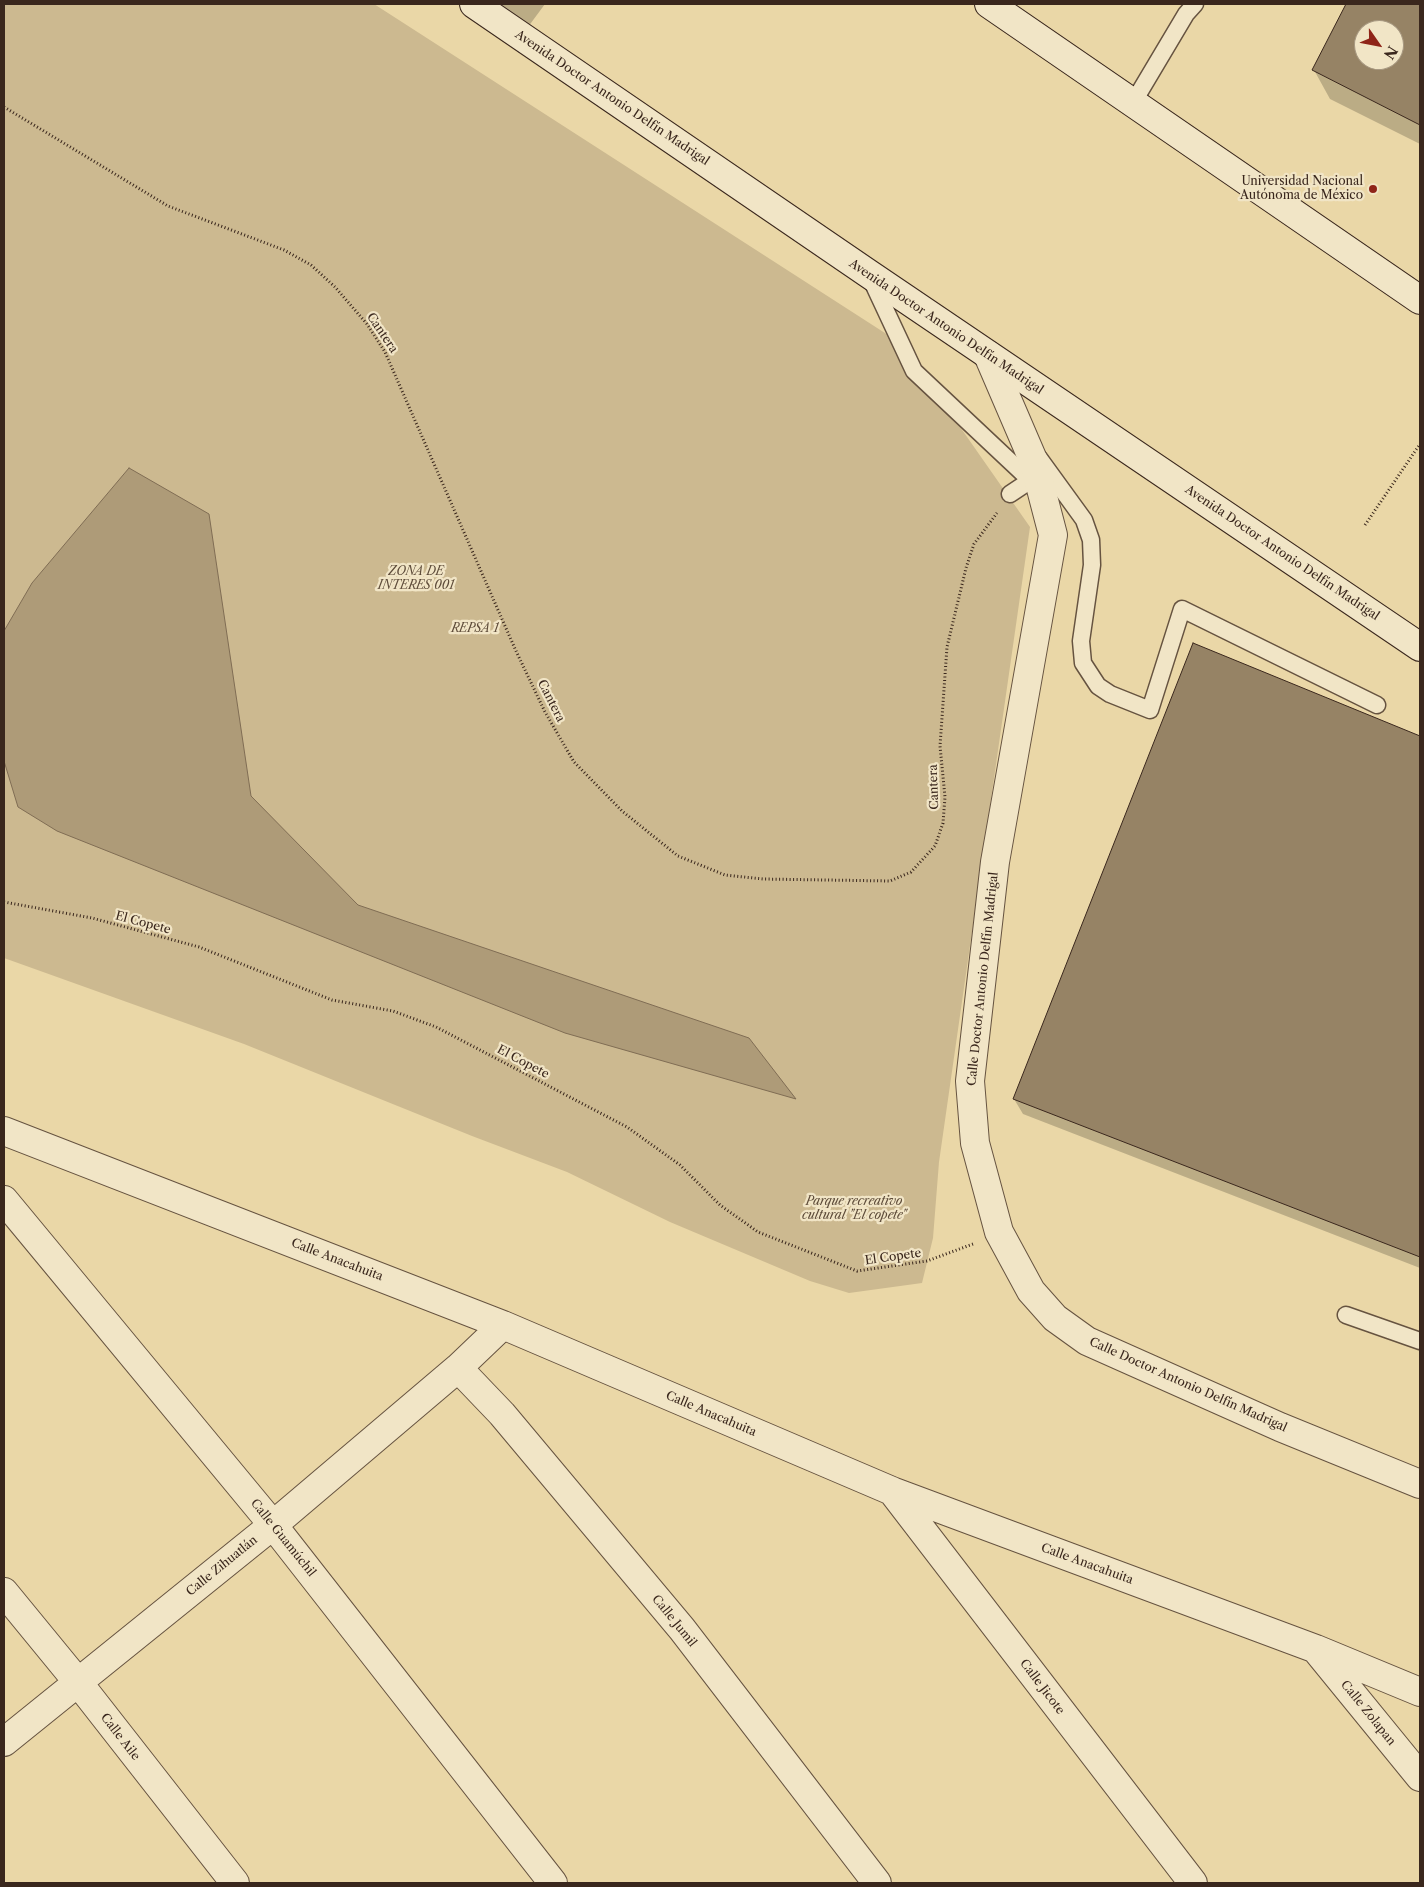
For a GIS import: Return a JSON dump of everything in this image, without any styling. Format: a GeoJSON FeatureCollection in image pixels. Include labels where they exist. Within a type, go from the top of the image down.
{"type":"FeatureCollection","features":[{"type":"Feature","properties":{"kind":"street","name":"Avenida Doctor Antonio Delfín Madrigal"},"geometry":{"type":"LineString","coordinates":[[474,4],[1420,647]]}},
{"type":"Feature","properties":{"kind":"street"},"geometry":{"type":"LineString","coordinates":[[989,4],[1420,300]]}},
{"type":"Feature","properties":{"kind":"street","name":"Calle Doctor Antonio Delfín Madrigal"},"geometry":{"type":"LineString","coordinates":[[988,355],[1024,438],[1033,478],[1053,535],[995,862],[970,1081],[975,1144],[998,1232],[1031,1291],[1055,1318],[1087,1341],[1280,1427],[1420,1484]]}},
{"type":"Feature","properties":{"kind":"street","name":"Calle Anacahuita"},"geometry":{"type":"LineString","coordinates":[[4,1131],[504,1325],[892,1491],[1316,1649],[1420,1692]]}},
{"type":"Feature","properties":{"kind":"street","name":"Calle Guamúchil"},"geometry":{"type":"LineString","coordinates":[[4,1200],[273,1525],[553,1883]]}},
{"type":"Feature","properties":{"kind":"street","name":"Calle Zihuatlán"},"geometry":{"type":"LineString","coordinates":[[4,1742],[77,1681],[273,1525],[458,1368],[504,1325]]}},
{"type":"Feature","properties":{"kind":"street","name":"Calle Jumil"},"geometry":{"type":"LineString","coordinates":[[458,1368],[502,1414],[682,1629],[877,1883]]}},
{"type":"Feature","properties":{"kind":"street","name":"Calle Jicote"},"geometry":{"type":"LineString","coordinates":[[892,1491],[1193,1883]]}},
{"type":"Feature","properties":{"kind":"street","name":"Calle Aile"},"geometry":{"type":"LineString","coordinates":[[4,1592],[77,1681],[235,1883]]}},
{"type":"Feature","properties":{"kind":"street","name":"Calle Zolapan"},"geometry":{"type":"LineString","coordinates":[[1316,1649],[1420,1777]]}},
{"type":"Feature","properties":{"kind":"lane"},"geometry":{"type":"LineString","coordinates":[[1133,102],[1186,14],[1195,4]]}},
{"type":"Feature","properties":{"kind":"lane"},"geometry":{"type":"LineString","coordinates":[[869,274],[914,371],[1033,478],[1010,494]]}},
{"type":"Feature","properties":{"kind":"lane"},"geometry":{"type":"LineString","coordinates":[[1024,438],[1084,520],[1090,540],[1092,565],[1081,641],[1083,664],[1098,686],[1110,694],[1150,710],[1182,609],[1377,705]]}},
{"type":"Feature","properties":{"kind":"lane"},"geometry":{"type":"LineString","coordinates":[[1346,1315],[1420,1341]]}},
{"type":"Feature","properties":{"kind":"path","name":"Cantera"},"geometry":{"type":"LineString","coordinates":[[4,107],[168,206],[284,250],[310,265],[335,286],[367,324],[385,352],[520,660],[545,712],[574,762],[597,787],[646,831],[678,856],[725,875],[763,879],[890,881],[911,872],[935,846],[943,823],[945,797],[940,746],[947,647],[966,568],[974,544],[1010,494]]}},
{"type":"Feature","properties":{"kind":"path"},"geometry":{"type":"LineString","coordinates":[[1366,525],[1420,444]]}},
{"type":"Feature","properties":{"kind":"path","name":"El Copete"},"geometry":{"type":"LineString","coordinates":[[4,902],[92,918],[199,948],[332,1000],[393,1011],[436,1026],[627,1127],[680,1165],[720,1205],[758,1232],[857,1271],[927,1262],[998,1232]]}},
{"type":"Feature","properties":{"kind":"green space","name":"ZONA DE INTERES 001"},"geometry":{"type":"Polygon","coordinates":[[[4,4],[374,4],[902,344],[1030,527],[939,1162],[933,1238],[922,1283],[849,1293],[810,1281],[670,1222],[567,1172],[472,1136],[244,1044],[4,958],[4,4]]]}},
{"type":"Feature","properties":{"kind":"shaded area"},"geometry":{"type":"Polygon","coordinates":[[[129,468],[209,514],[251,796],[358,905],[749,1038],[796,1099],[565,1033],[57,831],[18,807],[4,761],[4,631],[32,583],[129,468]]]}},
{"type":"Feature","properties":{"kind":"building"},"geometry":{"type":"Polygon","coordinates":[[[1346,4],[1420,4],[1420,125],[1312,70],[1346,4]]]}},
{"type":"Feature","properties":{"kind":"building"},"geometry":{"type":"Polygon","coordinates":[[[1193,643],[1420,736],[1420,1257],[1013,1099],[1193,643]]]}},
{"type":"Feature","properties":{"kind":"place","name":"Universidad Nacional Autónoma de México"},"geometry":{"type":"Point","coordinates":[1373,189]}},
{"type":"Feature","properties":{"kind":"park label","name":"REPSA 1"},"geometry":{"type":"Point","coordinates":[475,629]}},
{"type":"Feature","properties":{"kind":"park label","name":"Parque recreativo cultural \"El copete\""},"geometry":{"type":"Point","coordinates":[854,1209]}}]}
